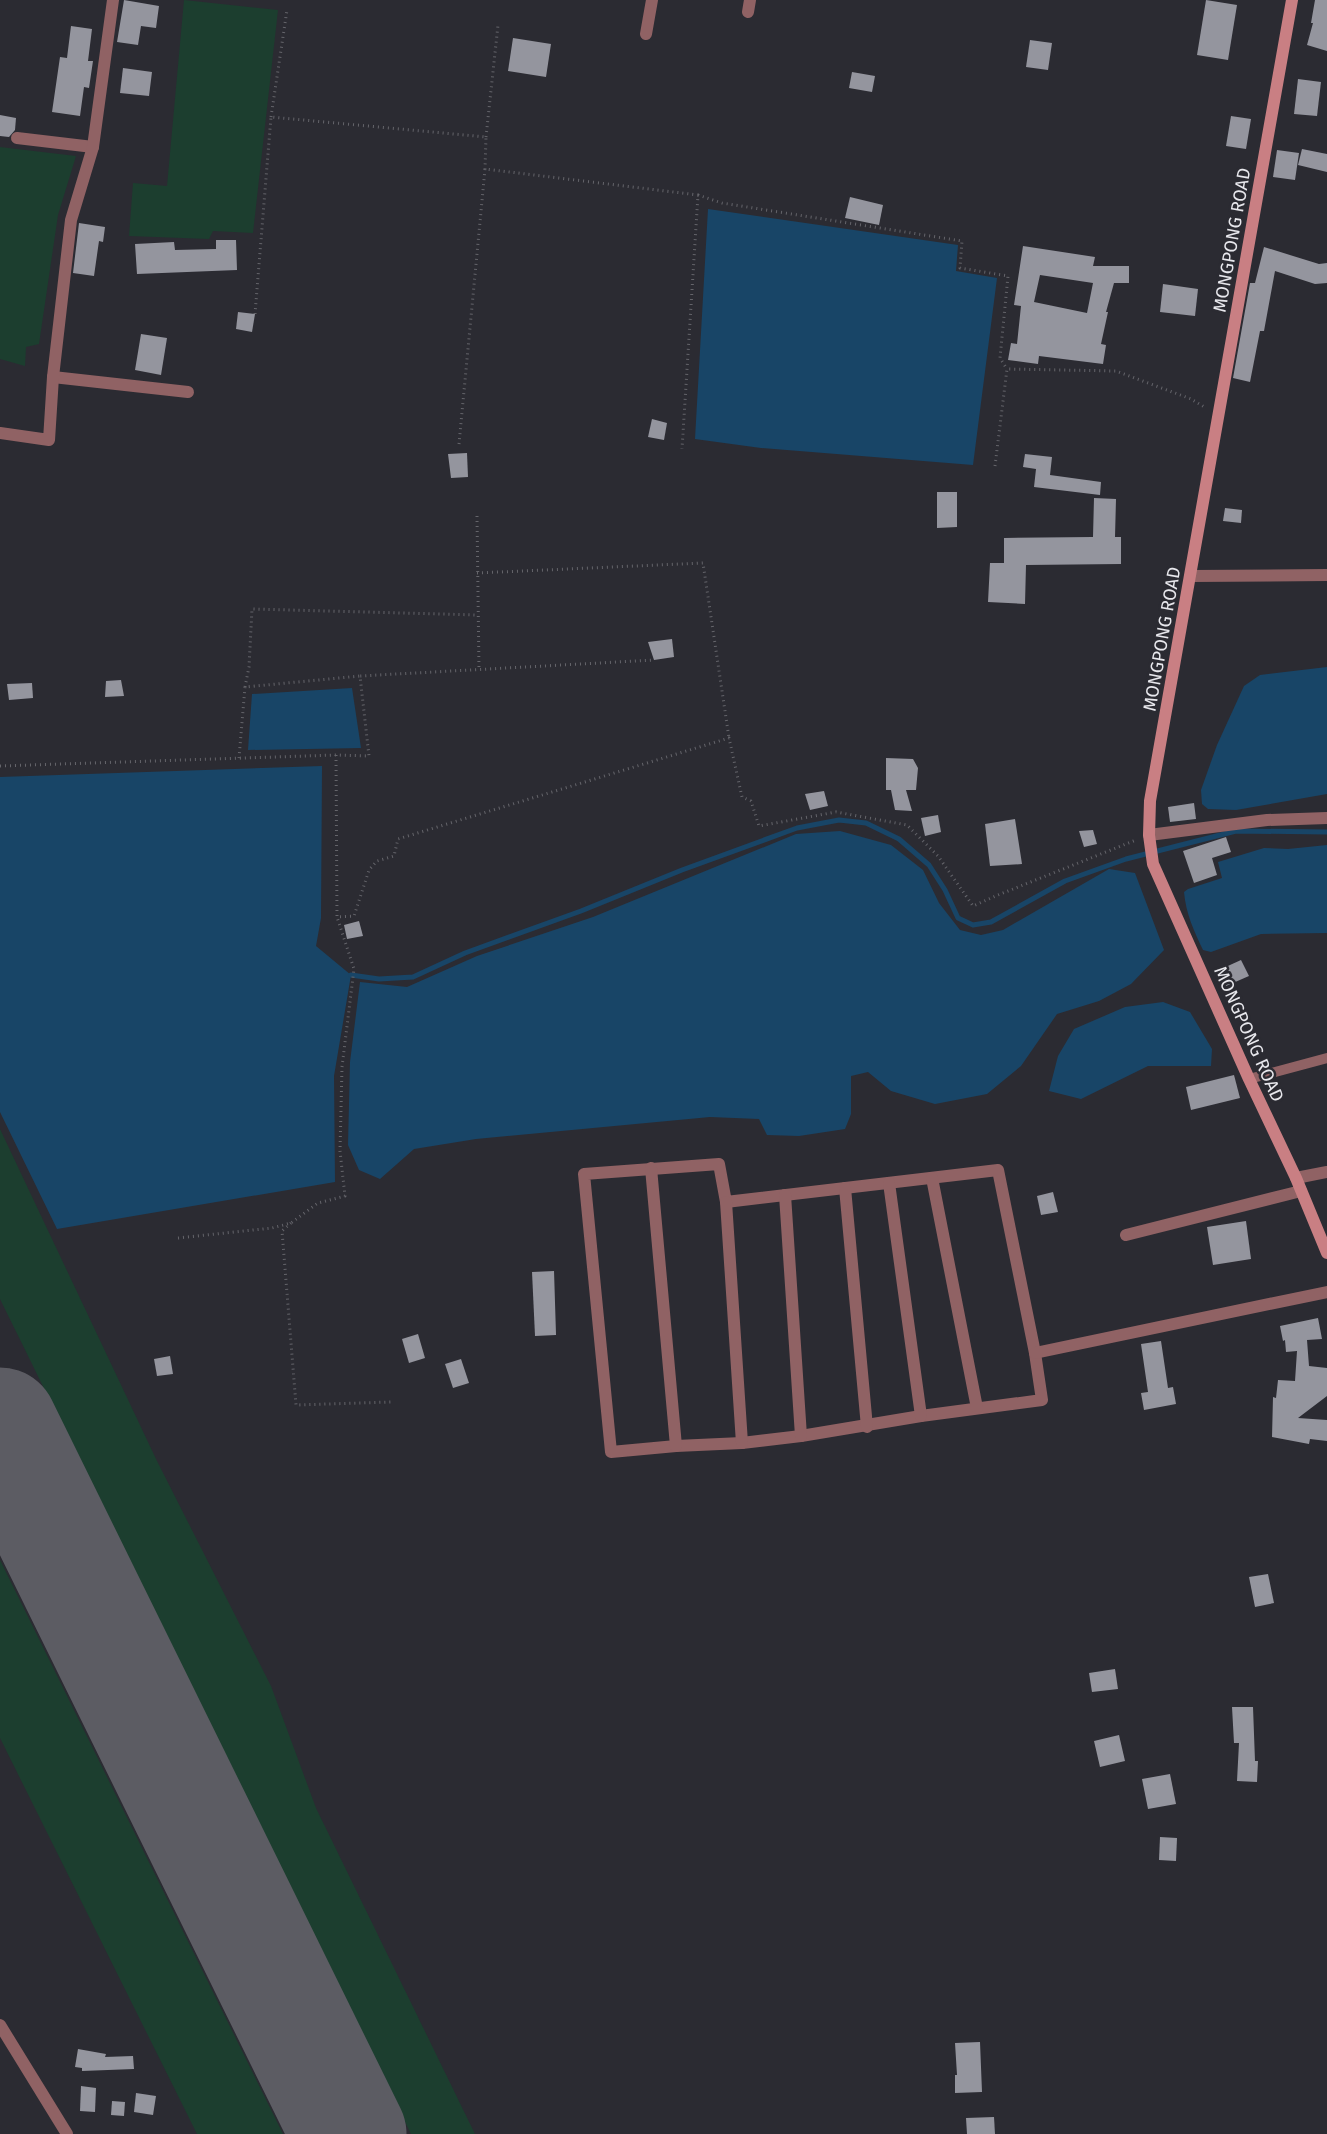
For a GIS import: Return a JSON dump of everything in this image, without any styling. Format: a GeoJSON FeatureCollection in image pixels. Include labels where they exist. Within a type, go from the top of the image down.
{"type":"FeatureCollection","features":[{"type":"Feature","properties":{"kind":"main road","name":"MONGPONG ROAD"},"geometry":{"type":"LineString","coordinates":[[1292,0],[1150,801],[1149,835],[1153,864],[1249,1079],[1302,1191],[1327,1253]]}},
{"type":"Feature","properties":{"kind":"street"},"geometry":{"type":"LineString","coordinates":[[0,433],[49,440],[53,377],[70,220],[93,147],[113,0]]}},
{"type":"Feature","properties":{"kind":"street"},"geometry":{"type":"LineString","coordinates":[[646,34],[652,0]]}},
{"type":"Feature","properties":{"kind":"street"},"geometry":{"type":"LineString","coordinates":[[17,138],[93,147]]}},
{"type":"Feature","properties":{"kind":"street"},"geometry":{"type":"LineString","coordinates":[[53,377],[188,392]]}},
{"type":"Feature","properties":{"kind":"street"},"geometry":{"type":"LineString","coordinates":[[1191,576],[1327,575]]}},
{"type":"Feature","properties":{"kind":"street"},"geometry":{"type":"LineString","coordinates":[[1149,835],[1268,820],[1327,818]]}},
{"type":"Feature","properties":{"kind":"street"},"geometry":{"type":"LineString","coordinates":[[726,1202],[998,1170],[1035,1353],[1042,1400],[921,1416],[801,1436],[742,1443],[676,1446],[611,1452],[584,1174],[719,1164],[726,1202],[742,1443]]}},
{"type":"Feature","properties":{"kind":"street"},"geometry":{"type":"LineString","coordinates":[[651,1168],[676,1446]]}},
{"type":"Feature","properties":{"kind":"street"},"geometry":{"type":"LineString","coordinates":[[1296,1178],[1327,1172]]}},
{"type":"Feature","properties":{"kind":"street"},"geometry":{"type":"LineString","coordinates":[[932,1178],[977,1408]]}},
{"type":"Feature","properties":{"kind":"street"},"geometry":{"type":"LineString","coordinates":[[889,1183],[921,1416]]}},
{"type":"Feature","properties":{"kind":"street"},"geometry":{"type":"LineString","coordinates":[[845,1188],[867,1426]]}},
{"type":"Feature","properties":{"kind":"street"},"geometry":{"type":"LineString","coordinates":[[1126,1235],[1302,1191]]}},
{"type":"Feature","properties":{"kind":"street"},"geometry":{"type":"LineString","coordinates":[[785,1195],[801,1436]]}},
{"type":"Feature","properties":{"kind":"street"},"geometry":{"type":"LineString","coordinates":[[1035,1353],[1327,1292]]}},
{"type":"Feature","properties":{"kind":"street"},"geometry":{"type":"LineString","coordinates":[[0,2025],[67,2134]]}},
{"type":"Feature","properties":{"kind":"lane"},"geometry":{"type":"LineString","coordinates":[[1249,1079],[1327,1058]]}},
{"type":"Feature","properties":{"kind":"path"},"geometry":{"type":"LineString","coordinates":[[255,314],[271,117],[287,10]]}},
{"type":"Feature","properties":{"kind":"path"},"geometry":{"type":"LineString","coordinates":[[460,444],[485,169],[486,137],[498,25]]}},
{"type":"Feature","properties":{"kind":"path"},"geometry":{"type":"LineString","coordinates":[[271,117],[486,137]]}},
{"type":"Feature","properties":{"kind":"path"},"geometry":{"type":"LineString","coordinates":[[485,169],[698,195],[722,203],[962,241],[960,268],[1008,276],[1000,358],[1007,369],[995,466]]}},
{"type":"Feature","properties":{"kind":"path"},"geometry":{"type":"LineString","coordinates":[[682,449],[698,195]]}},
{"type":"Feature","properties":{"kind":"path"},"geometry":{"type":"LineString","coordinates":[[1007,369],[1116,371],[1191,399],[1219,416]]}},
{"type":"Feature","properties":{"kind":"path"},"geometry":{"type":"LineString","coordinates":[[477,516],[479,670]]}},
{"type":"Feature","properties":{"kind":"path"},"geometry":{"type":"LineString","coordinates":[[477,573],[703,563],[729,738],[742,797],[751,801],[759,826],[836,812],[907,826],[938,856],[973,906],[998,894],[1149,835]]}},
{"type":"Feature","properties":{"kind":"path"},"geometry":{"type":"LineString","coordinates":[[239,758],[245,687],[249,667],[252,609],[478,615]]}},
{"type":"Feature","properties":{"kind":"path"},"geometry":{"type":"LineString","coordinates":[[245,687],[360,676],[654,660]]}},
{"type":"Feature","properties":{"kind":"path"},"geometry":{"type":"LineString","coordinates":[[0,766],[336,755],[369,756],[360,676]]}},
{"type":"Feature","properties":{"kind":"path"},"geometry":{"type":"LineString","coordinates":[[338,917],[354,916],[369,870],[378,861],[394,856],[398,839],[729,738]]}},
{"type":"Feature","properties":{"kind":"path"},"geometry":{"type":"LineString","coordinates":[[336,755],[338,917],[354,969],[342,1067],[340,1151],[346,1196],[318,1203],[291,1222],[282,1232],[296,1405],[391,1402]]}},
{"type":"Feature","properties":{"kind":"path"},"geometry":{"type":"LineString","coordinates":[[178,1238],[272,1228],[291,1222]]}},
{"type":"Feature","properties":{"kind":"green space"},"geometry":{"type":"Polygon","coordinates":[[[184,0],[278,10],[253,233],[213,231],[209,239],[129,236],[133,183],[167,186],[184,0]]]}},
{"type":"Feature","properties":{"kind":"green space"},"geometry":{"type":"Polygon","coordinates":[[[0,147],[76,156],[58,215],[39,344],[26,347],[25,366],[0,359],[0,147]]]}},
{"type":"Feature","properties":{"kind":"green space"},"geometry":{"type":"Polygon","coordinates":[[[0,1129],[157,1461],[271,1686],[316,1808],[475,2134],[411,2134],[0,1299],[0,1129]]]}},
{"type":"Feature","properties":{"kind":"green space"},"geometry":{"type":"Polygon","coordinates":[[[0,1560],[283,2134],[197,2134],[0,1738],[0,1560]]]}},
{"type":"Feature","properties":{"kind":"water"},"geometry":{"type":"Polygon","coordinates":[[[708,209],[958,245],[956,271],[997,278],[973,465],[761,448],[695,439],[708,209]]]}},
{"type":"Feature","properties":{"kind":"water"},"geometry":{"type":"Polygon","coordinates":[[[1327,667],[1327,794],[1236,810],[1208,809],[1202,804],[1201,790],[1217,745],[1244,686],[1260,675],[1327,667]]]}},
{"type":"Feature","properties":{"kind":"water"},"geometry":{"type":"Polygon","coordinates":[[[352,688],[361,748],[248,750],[252,694],[352,688]]]}},
{"type":"Feature","properties":{"kind":"water"},"geometry":{"type":"Polygon","coordinates":[[[322,766],[321,918],[316,946],[351,975],[334,1076],[335,1182],[57,1229],[0,1112],[0,777],[322,766]]]}},
{"type":"Feature","properties":{"kind":"water"},"geometry":{"type":"Polygon","coordinates":[[[840,831],[891,845],[923,870],[939,903],[960,930],[981,935],[1003,930],[1109,869],[1135,873],[1164,950],[1131,984],[1099,1001],[1057,1014],[1021,1066],[987,1094],[935,1104],[891,1091],[868,1072],[851,1076],[851,1114],[845,1129],[799,1136],[767,1135],[759,1119],[710,1117],[476,1139],[414,1149],[380,1179],[359,1170],[348,1145],[350,1062],[360,982],[407,987],[477,956],[593,917],[796,834],[840,831]]]}},
{"type":"Feature","properties":{"kind":"water"},"geometry":{"type":"Polygon","coordinates":[[[1327,845],[1327,933],[1261,934],[1211,952],[1203,950],[1189,915],[1184,892],[1222,878],[1218,862],[1264,848],[1288,849],[1327,845]]]}},
{"type":"Feature","properties":{"kind":"water"},"geometry":{"type":"Polygon","coordinates":[[[1163,1002],[1190,1012],[1212,1049],[1211,1066],[1148,1066],[1081,1099],[1049,1091],[1058,1056],[1074,1029],[1125,1007],[1163,1002]]]}},
{"type":"Feature","properties":{"kind":"building"},"geometry":{"type":"Polygon","coordinates":[[[124,0],[159,6],[156,28],[141,26],[138,45],[117,42],[124,0]]]}},
{"type":"Feature","properties":{"kind":"building"},"geometry":{"type":"Polygon","coordinates":[[[1206,0],[1237,5],[1228,60],[1197,55],[1206,0]]]}},
{"type":"Feature","properties":{"kind":"building"},"geometry":{"type":"Polygon","coordinates":[[[1315,0],[1327,0],[1327,51],[1307,45],[1313,23],[1311,23],[1315,0]]]}},
{"type":"Feature","properties":{"kind":"building"},"geometry":{"type":"Polygon","coordinates":[[[71,26],[92,29],[88,61],[93,61],[89,88],[84,87],[80,116],[52,112],[60,57],[67,58],[71,26]]]}},
{"type":"Feature","properties":{"kind":"building"},"geometry":{"type":"Polygon","coordinates":[[[513,38],[551,44],[546,77],[508,71],[513,38]]]}},
{"type":"Feature","properties":{"kind":"building"},"geometry":{"type":"Polygon","coordinates":[[[1030,40],[1052,43],[1048,70],[1026,67],[1030,40]]]}},
{"type":"Feature","properties":{"kind":"building"},"geometry":{"type":"Polygon","coordinates":[[[123,68],[152,72],[149,96],[120,93],[123,68]]]}},
{"type":"Feature","properties":{"kind":"building"},"geometry":{"type":"Polygon","coordinates":[[[852,72],[875,76],[872,92],[849,88],[852,72]]]}},
{"type":"Feature","properties":{"kind":"building"},"geometry":{"type":"Polygon","coordinates":[[[1298,79],[1321,82],[1317,116],[1294,114],[1298,79]]]}},
{"type":"Feature","properties":{"kind":"building"},"geometry":{"type":"Polygon","coordinates":[[[0,115],[16,118],[15,130],[9,137],[0,136],[0,115]]]}},
{"type":"Feature","properties":{"kind":"building"},"geometry":{"type":"Polygon","coordinates":[[[1231,116],[1251,119],[1246,149],[1226,146],[1231,116]]]}},
{"type":"Feature","properties":{"kind":"building"},"geometry":{"type":"Polygon","coordinates":[[[1302,149],[1327,154],[1327,172],[1298,165],[1302,149]]]}},
{"type":"Feature","properties":{"kind":"building"},"geometry":{"type":"Polygon","coordinates":[[[1277,150],[1299,153],[1295,180],[1273,177],[1277,150]]]}},
{"type":"Feature","properties":{"kind":"building"},"geometry":{"type":"Polygon","coordinates":[[[850,197],[883,205],[879,225],[845,218],[850,197]]]}},
{"type":"Feature","properties":{"kind":"building"},"geometry":{"type":"Polygon","coordinates":[[[79,223],[105,227],[103,242],[99,241],[94,276],[73,273],[79,223]]]}},
{"type":"Feature","properties":{"kind":"building"},"geometry":{"type":"Polygon","coordinates":[[[216,240],[236,240],[237,270],[137,274],[135,244],[174,242],[175,250],[216,249],[216,240]]]}},
{"type":"Feature","properties":{"kind":"building"},"geometry":{"type":"Polygon","coordinates":[[[1023,246],[1095,257],[1093,266],[1129,266],[1129,283],[1114,283],[1106,312],[1108,312],[1101,344],[1106,345],[1103,364],[1039,356],[1038,364],[1008,360],[1011,343],[1017,344],[1021,306],[1014,305],[1023,246]],[[1040,275],[1034,302],[1087,313],[1093,283],[1040,275]]]}},
{"type":"Feature","properties":{"kind":"building"},"geometry":{"type":"Polygon","coordinates":[[[1264,247],[1319,264],[1327,263],[1327,283],[1315,284],[1275,271],[1264,331],[1260,331],[1250,382],[1233,378],[1250,283],[1255,283],[1264,247]]]}},
{"type":"Feature","properties":{"kind":"building"},"geometry":{"type":"Polygon","coordinates":[[[1163,284],[1198,289],[1195,316],[1160,312],[1163,284]]]}},
{"type":"Feature","properties":{"kind":"building"},"geometry":{"type":"Polygon","coordinates":[[[238,312],[255,314],[252,332],[236,329],[238,312]]]}},
{"type":"Feature","properties":{"kind":"building"},"geometry":{"type":"Polygon","coordinates":[[[141,334],[167,338],[161,375],[135,370],[141,334]]]}},
{"type":"Feature","properties":{"kind":"building"},"geometry":{"type":"Polygon","coordinates":[[[652,419],[667,423],[664,440],[648,437],[652,419]]]}},
{"type":"Feature","properties":{"kind":"building"},"geometry":{"type":"Polygon","coordinates":[[[467,453],[468,477],[451,478],[448,454],[467,453]]]}},
{"type":"Feature","properties":{"kind":"building"},"geometry":{"type":"Polygon","coordinates":[[[1025,454],[1052,457],[1050,475],[1101,482],[1100,495],[1034,487],[1036,469],[1023,467],[1025,454]]]}},
{"type":"Feature","properties":{"kind":"building"},"geometry":{"type":"Polygon","coordinates":[[[937,492],[957,492],[957,527],[937,528],[937,492]]]}},
{"type":"Feature","properties":{"kind":"building"},"geometry":{"type":"Polygon","coordinates":[[[1094,498],[1116,499],[1115,537],[1121,537],[1121,564],[1026,565],[1025,604],[988,602],[990,563],[1004,563],[1004,538],[1093,537],[1094,498]]]}},
{"type":"Feature","properties":{"kind":"building"},"geometry":{"type":"Polygon","coordinates":[[[1225,508],[1242,510],[1241,523],[1223,521],[1225,508]]]}},
{"type":"Feature","properties":{"kind":"building"},"geometry":{"type":"Polygon","coordinates":[[[672,639],[674,657],[654,660],[648,642],[672,639]]]}},
{"type":"Feature","properties":{"kind":"building"},"geometry":{"type":"Polygon","coordinates":[[[121,680],[124,696],[105,697],[106,681],[121,680]]]}},
{"type":"Feature","properties":{"kind":"building"},"geometry":{"type":"Polygon","coordinates":[[[32,683],[33,698],[9,700],[7,684],[32,683]]]}},
{"type":"Feature","properties":{"kind":"building"},"geometry":{"type":"Polygon","coordinates":[[[886,758],[913,759],[918,768],[916,790],[906,790],[912,811],[895,810],[891,790],[886,790],[886,758]]]}},
{"type":"Feature","properties":{"kind":"building"},"geometry":{"type":"Polygon","coordinates":[[[824,791],[828,806],[810,810],[805,794],[824,791]]]}},
{"type":"Feature","properties":{"kind":"building"},"geometry":{"type":"Polygon","coordinates":[[[1194,803],[1196,819],[1170,822],[1168,807],[1194,803]]]}},
{"type":"Feature","properties":{"kind":"building"},"geometry":{"type":"Polygon","coordinates":[[[938,815],[941,832],[925,836],[921,818],[938,815]]]}},
{"type":"Feature","properties":{"kind":"building"},"geometry":{"type":"Polygon","coordinates":[[[1015,819],[1022,864],[990,866],[985,824],[1015,819]]]}},
{"type":"Feature","properties":{"kind":"building"},"geometry":{"type":"Polygon","coordinates":[[[1093,830],[1097,844],[1084,847],[1079,831],[1093,830]]]}},
{"type":"Feature","properties":{"kind":"building"},"geometry":{"type":"Polygon","coordinates":[[[1226,837],[1231,852],[1212,858],[1217,875],[1194,883],[1183,851],[1226,837]]]}},
{"type":"Feature","properties":{"kind":"building"},"geometry":{"type":"Polygon","coordinates":[[[359,921],[363,936],[347,939],[344,925],[359,921]]]}},
{"type":"Feature","properties":{"kind":"building"},"geometry":{"type":"Polygon","coordinates":[[[1241,960],[1249,976],[1226,986],[1219,970],[1241,960]]]}},
{"type":"Feature","properties":{"kind":"building"},"geometry":{"type":"Polygon","coordinates":[[[1234,1075],[1240,1098],[1191,1110],[1186,1087],[1234,1075]]]}},
{"type":"Feature","properties":{"kind":"building"},"geometry":{"type":"Polygon","coordinates":[[[1053,1192],[1058,1212],[1041,1215],[1037,1196],[1053,1192]]]}},
{"type":"Feature","properties":{"kind":"building"},"geometry":{"type":"Polygon","coordinates":[[[1246,1221],[1251,1259],[1213,1265],[1207,1227],[1246,1221]]]}},
{"type":"Feature","properties":{"kind":"building"},"geometry":{"type":"Polygon","coordinates":[[[554,1271],[556,1335],[535,1336],[532,1272],[554,1271]]]}},
{"type":"Feature","properties":{"kind":"building"},"geometry":{"type":"Polygon","coordinates":[[[1318,1318],[1322,1339],[1307,1340],[1309,1366],[1327,1368],[1327,1396],[1298,1418],[1327,1420],[1327,1441],[1310,1439],[1309,1444],[1272,1437],[1273,1397],[1276,1398],[1278,1380],[1295,1381],[1297,1351],[1286,1352],[1285,1340],[1283,1341],[1280,1326],[1318,1318]]]}},
{"type":"Feature","properties":{"kind":"building"},"geometry":{"type":"Polygon","coordinates":[[[418,1334],[425,1358],[409,1363],[402,1339],[418,1334]]]}},
{"type":"Feature","properties":{"kind":"building"},"geometry":{"type":"Polygon","coordinates":[[[1161,1341],[1168,1388],[1173,1387],[1176,1404],[1144,1410],[1141,1393],[1148,1392],[1141,1344],[1161,1341]]]}},
{"type":"Feature","properties":{"kind":"building"},"geometry":{"type":"Polygon","coordinates":[[[170,1356],[173,1374],[157,1376],[154,1359],[170,1356]]]}},
{"type":"Feature","properties":{"kind":"building"},"geometry":{"type":"Polygon","coordinates":[[[461,1359],[469,1383],[453,1388],[445,1364],[461,1359]]]}},
{"type":"Feature","properties":{"kind":"building"},"geometry":{"type":"Polygon","coordinates":[[[1268,1574],[1274,1603],[1255,1607],[1249,1577],[1268,1574]]]}},
{"type":"Feature","properties":{"kind":"building"},"geometry":{"type":"Polygon","coordinates":[[[1115,1669],[1118,1689],[1092,1692],[1089,1673],[1115,1669]]]}},
{"type":"Feature","properties":{"kind":"building"},"geometry":{"type":"Polygon","coordinates":[[[1232,1707],[1253,1707],[1255,1761],[1258,1761],[1257,1782],[1237,1781],[1239,1743],[1234,1743],[1232,1707]]]}},
{"type":"Feature","properties":{"kind":"building"},"geometry":{"type":"Polygon","coordinates":[[[1119,1735],[1125,1761],[1100,1767],[1094,1741],[1119,1735]]]}},
{"type":"Feature","properties":{"kind":"building"},"geometry":{"type":"Polygon","coordinates":[[[1170,1774],[1176,1804],[1148,1809],[1142,1779],[1170,1774]]]}},
{"type":"Feature","properties":{"kind":"building"},"geometry":{"type":"Polygon","coordinates":[[[1160,1837],[1177,1838],[1176,1861],[1159,1860],[1160,1837]]]}},
{"type":"Feature","properties":{"kind":"building"},"geometry":{"type":"Polygon","coordinates":[[[980,2042],[982,2092],[955,2093],[955,2075],[957,2075],[955,2043],[980,2042]]]}},
{"type":"Feature","properties":{"kind":"building"},"geometry":{"type":"Polygon","coordinates":[[[78,2049],[106,2054],[105,2057],[133,2056],[134,2069],[82,2071],[82,2068],[75,2067],[78,2049]]]}},
{"type":"Feature","properties":{"kind":"building"},"geometry":{"type":"Polygon","coordinates":[[[81,2086],[96,2088],[95,2112],[80,2111],[81,2086]]]}},
{"type":"Feature","properties":{"kind":"building"},"geometry":{"type":"Polygon","coordinates":[[[136,2093],[156,2096],[153,2115],[134,2112],[136,2093]]]}},
{"type":"Feature","properties":{"kind":"building"},"geometry":{"type":"Polygon","coordinates":[[[112,2101],[125,2102],[124,2116],[111,2115],[112,2101]]]}},
{"type":"Feature","properties":{"kind":"building"},"geometry":{"type":"Polygon","coordinates":[[[994,2117],[995,2134],[967,2134],[966,2118],[994,2117]]]}},
{"type":"Feature","properties":{"kind":"waterway"},"geometry":{"type":"LineString","coordinates":[[351,975],[379,979],[413,977],[465,953],[581,911],[682,870],[797,828],[839,820],[866,823],[899,839],[929,865],[945,890],[958,918],[973,925],[991,922],[1065,881],[1126,859],[1236,831],[1327,832]]}},
{"type":"Feature","properties":{"kind":"runway"},"geometry":{"type":"LineString","coordinates":[[0,1425],[349,2134]]}}]}
